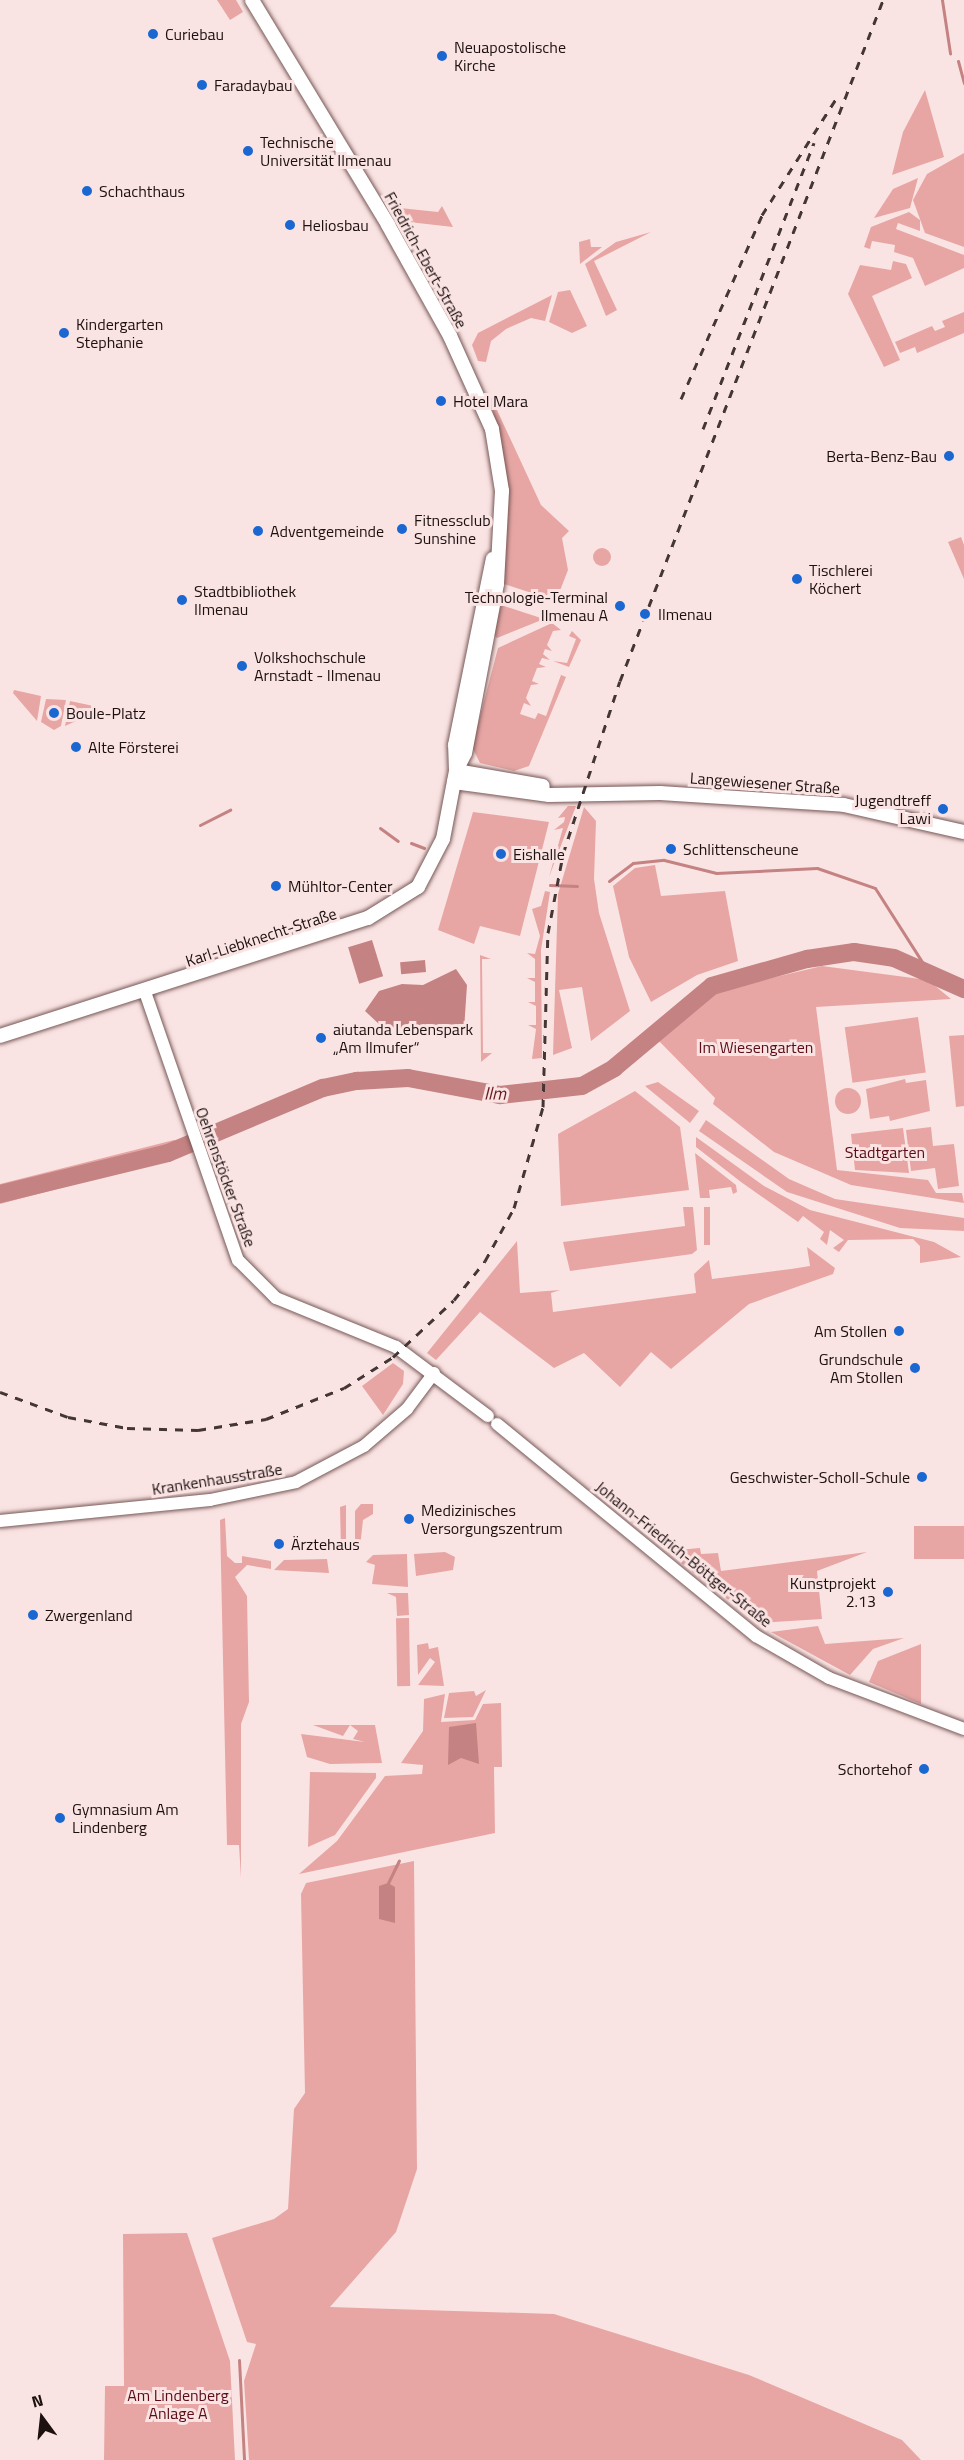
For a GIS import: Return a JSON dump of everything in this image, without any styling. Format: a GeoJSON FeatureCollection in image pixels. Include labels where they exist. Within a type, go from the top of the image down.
{"type":"FeatureCollection","features":[{"type":"Feature","properties":{"kind":"main road","name":"Friedrich-Ebert-Straße"},"geometry":{"type":"LineString","coordinates":[[252,0],[388,225],[483,402],[502,491],[499,540],[455,745],[455,777]]}},
{"type":"Feature","properties":{"kind":"main road","name":"Langewiesener Straße"},"geometry":{"type":"LineString","coordinates":[[455,777],[561,793],[660,793],[844,805],[964,832]]}},
{"type":"Feature","properties":{"kind":"main road","name":"Karl-Liebknecht-Straße"},"geometry":{"type":"LineString","coordinates":[[0,1036],[145,992],[349,925],[399,902],[424,880],[436,860],[455,777]]}},
{"type":"Feature","properties":{"kind":"street","name":"Oehrenstöcker Straße"},"geometry":{"type":"LineString","coordinates":[[145,992],[231,1247],[266,1290],[286,1305],[396,1347],[434,1373],[492,1420]]}},
{"type":"Feature","properties":{"kind":"street","name":"Krankenhausstraße"},"geometry":{"type":"LineString","coordinates":[[0,1521],[210,1500],[296,1482],[364,1446],[407,1409],[434,1373]]}},
{"type":"Feature","properties":{"kind":"street","name":"Johann-Friedrich-Böttger-Straße"},"geometry":{"type":"LineString","coordinates":[[492,1420],[756,1636],[829,1678],[964,1729]]}},
{"type":"Feature","properties":{"kind":"green space"},"geometry":{"type":"Polygon","coordinates":[[[217,0],[236,0],[243,12],[230,20],[217,0]]]}},
{"type":"Feature","properties":{"kind":"green space"},"geometry":{"type":"Polygon","coordinates":[[[925,90],[944,157],[892,175],[903,132],[925,90]]]}},
{"type":"Feature","properties":{"kind":"green space"},"geometry":{"type":"Polygon","coordinates":[[[964,153],[964,247],[925,233],[913,200],[927,174],[964,153]]]}},
{"type":"Feature","properties":{"kind":"green space"},"geometry":{"type":"Polygon","coordinates":[[[918,178],[910,208],[874,218],[893,189],[918,178]]]}},
{"type":"Feature","properties":{"kind":"green space"},"geometry":{"type":"Polygon","coordinates":[[[391,195],[394,205],[400,200],[400,208],[438,212],[442,206],[453,227],[400,221],[385,198],[391,195]]]}},
{"type":"Feature","properties":{"kind":"green space"},"geometry":{"type":"Polygon","coordinates":[[[909,212],[920,220],[920,231],[898,223],[896,229],[964,255],[964,268],[925,286],[913,258],[894,252],[895,245],[872,241],[870,249],[864,247],[871,227],[909,212]]]}},
{"type":"Feature","properties":{"kind":"green space"},"geometry":{"type":"Polygon","coordinates":[[[651,232],[594,261],[617,310],[606,316],[585,264],[616,242],[651,232]]]}},
{"type":"Feature","properties":{"kind":"green space"},"geometry":{"type":"Polygon","coordinates":[[[590,239],[591,247],[602,247],[580,264],[579,242],[590,239]]]}},
{"type":"Feature","properties":{"kind":"green space"},"geometry":{"type":"Polygon","coordinates":[[[893,261],[906,264],[912,278],[872,296],[900,360],[884,367],[848,294],[860,265],[891,270],[893,261]]]}},
{"type":"Feature","properties":{"kind":"green space"},"geometry":{"type":"Polygon","coordinates":[[[570,290],[587,326],[572,333],[549,322],[558,292],[570,290]]]}},
{"type":"Feature","properties":{"kind":"green space"},"geometry":{"type":"Polygon","coordinates":[[[552,295],[545,321],[531,318],[506,329],[491,341],[486,362],[478,361],[472,345],[478,333],[552,295]]]}},
{"type":"Feature","properties":{"kind":"green space"},"geometry":{"type":"Polygon","coordinates":[[[964,312],[964,333],[917,353],[915,347],[900,353],[895,342],[932,326],[935,331],[945,327],[942,321],[964,312]]]}},
{"type":"Feature","properties":{"kind":"green space"},"geometry":{"type":"Polygon","coordinates":[[[490,395],[541,505],[569,531],[562,538],[568,570],[556,601],[504,584],[508,491],[490,395]]]}},
{"type":"Feature","properties":{"kind":"green space"},"geometry":{"type":"Polygon","coordinates":[[[961,537],[964,545],[964,579],[948,542],[961,537]]]}},
{"type":"Feature","properties":{"kind":"green space"},"geometry":{"type":"Polygon","coordinates":[[[602,548],[608,551],[611,557],[608,563],[602,566],[596,563],[593,557],[596,551],[602,548]]]}},
{"type":"Feature","properties":{"kind":"green space"},"geometry":{"type":"Polygon","coordinates":[[[501,605],[544,619],[497,638],[493,634],[501,605]]]}},
{"type":"Feature","properties":{"kind":"green space"},"geometry":{"type":"Polygon","coordinates":[[[552,623],[561,630],[553,631],[547,645],[552,651],[545,649],[543,654],[550,660],[542,658],[539,664],[546,667],[537,668],[532,681],[539,684],[531,685],[526,698],[531,706],[524,703],[520,714],[535,719],[538,713],[546,716],[561,675],[554,672],[566,677],[529,766],[514,771],[480,763],[472,747],[498,648],[552,623]]]}},
{"type":"Feature","properties":{"kind":"green space"},"geometry":{"type":"Polygon","coordinates":[[[572,631],[581,640],[569,667],[553,661],[567,663],[576,639],[569,636],[572,631]]]}},
{"type":"Feature","properties":{"kind":"green space"},"geometry":{"type":"Polygon","coordinates":[[[14,690],[41,696],[37,721],[13,693],[14,690]]]}},
{"type":"Feature","properties":{"kind":"green space"},"geometry":{"type":"Polygon","coordinates":[[[46,699],[66,700],[61,726],[54,730],[41,722],[46,699]]]}},
{"type":"Feature","properties":{"kind":"green space"},"geometry":{"type":"Polygon","coordinates":[[[70,701],[98,707],[98,711],[65,726],[70,701]]]}},
{"type":"Feature","properties":{"kind":"green space"},"geometry":{"type":"Polygon","coordinates":[[[568,806],[576,806],[549,877],[563,828],[554,830],[564,822],[565,817],[558,818],[568,806]]]}},
{"type":"Feature","properties":{"kind":"green space"},"geometry":{"type":"Polygon","coordinates":[[[584,807],[596,821],[594,879],[599,913],[630,1011],[591,1041],[582,987],[559,990],[572,1048],[553,1055],[558,894],[584,807]]]}},
{"type":"Feature","properties":{"kind":"green space","name":"Eishalle"},"geometry":{"type":"Polygon","coordinates":[[[473,812],[549,822],[520,936],[480,926],[474,944],[438,930],[473,812]]]}},
{"type":"Feature","properties":{"kind":"green space"},"geometry":{"type":"Polygon","coordinates":[[[655,865],[661,896],[725,891],[738,961],[697,975],[651,1002],[629,957],[613,886],[635,868],[655,865]]]}},
{"type":"Feature","properties":{"kind":"green space"},"geometry":{"type":"Polygon","coordinates":[[[545,891],[550,892],[541,950],[542,1058],[532,1059],[536,1029],[528,1025],[536,1025],[536,1006],[528,1002],[535,1002],[535,982],[527,978],[535,978],[535,959],[527,953],[535,954],[540,936],[532,909],[541,906],[545,891]]]}},
{"type":"Feature","properties":{"kind":"green space"},"geometry":{"type":"Polygon","coordinates":[[[480,955],[491,959],[482,959],[483,1053],[492,1053],[481,1062],[480,955]]]}},
{"type":"Feature","properties":{"kind":"green space","name":"Im Wiesengarten"},"geometry":{"type":"Polygon","coordinates":[[[822,966],[928,980],[951,999],[816,1007],[837,1170],[928,1180],[936,1193],[962,1193],[964,1203],[851,1185],[774,1152],[713,1104],[715,1098],[658,1040],[712,992],[822,966]]]}},
{"type":"Feature","properties":{"kind":"green space"},"geometry":{"type":"Polygon","coordinates":[[[918,1017],[926,1072],[853,1083],[845,1027],[918,1017]]]}},
{"type":"Feature","properties":{"kind":"green space"},"geometry":{"type":"Polygon","coordinates":[[[964,1035],[964,1106],[956,1107],[949,1036],[964,1035]]]}},
{"type":"Feature","properties":{"kind":"green space"},"geometry":{"type":"Polygon","coordinates":[[[905,1079],[906,1083],[926,1080],[930,1111],[890,1121],[889,1116],[870,1119],[866,1089],[905,1079]]]}},
{"type":"Feature","properties":{"kind":"green space"},"geometry":{"type":"Polygon","coordinates":[[[658,1082],[699,1111],[690,1123],[645,1086],[658,1082]]]}},
{"type":"Feature","properties":{"kind":"green space"},"geometry":{"type":"Polygon","coordinates":[[[848,1088],[857,1092],[861,1101],[857,1110],[848,1114],[839,1110],[835,1101],[839,1092],[848,1088]]]}},
{"type":"Feature","properties":{"kind":"green space"},"geometry":{"type":"Polygon","coordinates":[[[635,1091],[680,1127],[689,1190],[561,1206],[558,1134],[635,1091]]]}},
{"type":"Feature","properties":{"kind":"green space"},"geometry":{"type":"Polygon","coordinates":[[[706,1120],[789,1179],[835,1199],[964,1218],[964,1231],[900,1228],[787,1192],[699,1131],[706,1120]]]}},
{"type":"Feature","properties":{"kind":"green space"},"geometry":{"type":"Polygon","coordinates":[[[931,1127],[933,1146],[954,1144],[959,1186],[938,1189],[935,1168],[911,1171],[906,1130],[931,1127]]]}},
{"type":"Feature","properties":{"kind":"green space","name":"Stadtgarten"},"geometry":{"type":"Polygon","coordinates":[[[903,1128],[909,1173],[855,1170],[851,1134],[903,1128]]]}},
{"type":"Feature","properties":{"kind":"green space"},"geometry":{"type":"Polygon","coordinates":[[[696,1137],[764,1186],[810,1210],[934,1242],[961,1257],[920,1263],[920,1246],[913,1239],[848,1240],[839,1252],[833,1248],[844,1240],[830,1230],[827,1245],[820,1239],[824,1232],[803,1216],[798,1222],[741,1182],[696,1147],[696,1137]]]}},
{"type":"Feature","properties":{"kind":"green space"},"geometry":{"type":"Polygon","coordinates":[[[174,1140],[183,1143],[185,1155],[0,1204],[0,1184],[174,1140]]]}},
{"type":"Feature","properties":{"kind":"green space"},"geometry":{"type":"Polygon","coordinates":[[[695,1153],[736,1185],[737,1192],[733,1194],[731,1187],[709,1190],[710,1198],[700,1198],[695,1153]]]}},
{"type":"Feature","properties":{"kind":"green space"},"geometry":{"type":"Polygon","coordinates":[[[683,1207],[693,1207],[697,1250],[692,1254],[570,1271],[563,1242],[685,1226],[683,1207]]]}},
{"type":"Feature","properties":{"kind":"green space"},"geometry":{"type":"Polygon","coordinates":[[[704,1207],[710,1207],[710,1245],[704,1245],[704,1207]]]}},
{"type":"Feature","properties":{"kind":"green space"},"geometry":{"type":"Polygon","coordinates":[[[517,1241],[520,1293],[560,1290],[551,1293],[553,1312],[696,1293],[694,1274],[709,1260],[712,1279],[791,1269],[810,1266],[807,1247],[835,1268],[833,1274],[749,1304],[671,1369],[651,1352],[620,1387],[584,1353],[554,1368],[480,1312],[436,1360],[427,1353],[517,1241]]]}},
{"type":"Feature","properties":{"kind":"green space"},"geometry":{"type":"Polygon","coordinates":[[[393,1363],[404,1371],[403,1384],[383,1415],[362,1386],[393,1363]]]}},
{"type":"Feature","properties":{"kind":"green space"},"geometry":{"type":"Polygon","coordinates":[[[361,1504],[373,1504],[373,1514],[363,1520],[360,1547],[355,1547],[355,1511],[361,1504]]]}},
{"type":"Feature","properties":{"kind":"green space"},"geometry":{"type":"Polygon","coordinates":[[[346,1505],[346,1548],[341,1548],[340,1507],[346,1505]]]}},
{"type":"Feature","properties":{"kind":"green space"},"geometry":{"type":"Polygon","coordinates":[[[225,1518],[227,1556],[235,1563],[242,1563],[242,1556],[271,1561],[271,1569],[247,1565],[235,1577],[247,1596],[249,1702],[241,1724],[241,1878],[239,1845],[227,1845],[220,1520],[225,1518]]]}},
{"type":"Feature","properties":{"kind":"green space"},"geometry":{"type":"Polygon","coordinates":[[[914,1526],[964,1526],[964,1559],[914,1559],[914,1526]]]}},
{"type":"Feature","properties":{"kind":"green space"},"geometry":{"type":"Polygon","coordinates":[[[700,1548],[701,1554],[718,1553],[721,1571],[867,1552],[817,1571],[822,1619],[758,1623],[666,1551],[700,1548]]]}},
{"type":"Feature","properties":{"kind":"green space"},"geometry":{"type":"Polygon","coordinates":[[[445,1552],[455,1557],[453,1570],[416,1576],[414,1554],[445,1552]]]}},
{"type":"Feature","properties":{"kind":"green space"},"geometry":{"type":"Polygon","coordinates":[[[407,1554],[408,1587],[372,1584],[375,1565],[366,1562],[373,1555],[407,1554]]]}},
{"type":"Feature","properties":{"kind":"green space"},"geometry":{"type":"Polygon","coordinates":[[[327,1559],[329,1573],[274,1570],[284,1560],[327,1559]]]}},
{"type":"Feature","properties":{"kind":"green space"},"geometry":{"type":"Polygon","coordinates":[[[387,1593],[408,1593],[409,1615],[397,1616],[396,1597],[387,1593]]]}},
{"type":"Feature","properties":{"kind":"green space"},"geometry":{"type":"Polygon","coordinates":[[[396,1618],[409,1618],[410,1686],[397,1686],[396,1618]]]}},
{"type":"Feature","properties":{"kind":"green space"},"geometry":{"type":"Polygon","coordinates":[[[818,1626],[825,1644],[904,1638],[873,1649],[850,1675],[771,1632],[818,1626]]]}},
{"type":"Feature","properties":{"kind":"green space"},"geometry":{"type":"Polygon","coordinates":[[[428,1643],[429,1649],[438,1647],[444,1686],[418,1685],[435,1662],[430,1658],[418,1675],[417,1645],[428,1643]]]}},
{"type":"Feature","properties":{"kind":"green space"},"geometry":{"type":"Polygon","coordinates":[[[921,1644],[921,1704],[869,1682],[878,1661],[921,1644]]]}},
{"type":"Feature","properties":{"kind":"green space"},"geometry":{"type":"Polygon","coordinates":[[[486,1690],[473,1717],[444,1718],[449,1693],[474,1691],[476,1696],[486,1690]]]}},
{"type":"Feature","properties":{"kind":"green space"},"geometry":{"type":"Polygon","coordinates":[[[445,1694],[441,1722],[475,1720],[483,1704],[501,1703],[502,1767],[494,1767],[495,1833],[299,1874],[337,1841],[385,1776],[422,1774],[423,1765],[401,1763],[423,1731],[424,1699],[445,1694]]]}},
{"type":"Feature","properties":{"kind":"green space"},"geometry":{"type":"Polygon","coordinates":[[[313,1725],[350,1725],[343,1736],[313,1725]]]}},
{"type":"Feature","properties":{"kind":"green space"},"geometry":{"type":"Polygon","coordinates":[[[350,1725],[375,1725],[382,1763],[330,1764],[307,1757],[301,1734],[365,1742],[353,1739],[358,1731],[350,1725]]]}},
{"type":"Feature","properties":{"kind":"green space"},"geometry":{"type":"Polygon","coordinates":[[[310,1772],[376,1773],[376,1778],[335,1835],[308,1847],[310,1772]]]}},
{"type":"Feature","properties":{"kind":"green space"},"geometry":{"type":"Polygon","coordinates":[[[414,1861],[417,2169],[396,2232],[330,2307],[554,2314],[749,2375],[902,2440],[921,2460],[249,2460],[244,2381],[256,2344],[247,2342],[212,2238],[274,2219],[288,2209],[294,2109],[305,2093],[301,1894],[306,1883],[414,1861]]]}},
{"type":"Feature","properties":{"kind":"green space","name":"Am Lindenberg Anlage A"},"geometry":{"type":"Polygon","coordinates":[[[187,2233],[230,2361],[235,2460],[104,2460],[105,2386],[124,2386],[123,2234],[187,2233]]]}},
{"type":"Feature","properties":{"kind":"shaded area"},"geometry":{"type":"Polygon","coordinates":[[[372,940],[383,976],[359,984],[348,947],[372,940]]]}},
{"type":"Feature","properties":{"kind":"shaded area"},"geometry":{"type":"Polygon","coordinates":[[[425,960],[426,972],[401,974],[400,962],[425,960]]]}},
{"type":"Feature","properties":{"kind":"shaded area"},"geometry":{"type":"Polygon","coordinates":[[[456,969],[467,985],[464,1030],[448,1033],[433,1025],[424,1034],[409,1023],[404,1029],[380,1025],[365,1011],[379,991],[402,984],[423,985],[456,969]]]}},
{"type":"Feature","properties":{"kind":"shaded area"},"geometry":{"type":"Polygon","coordinates":[[[476,1723],[479,1764],[461,1758],[448,1765],[449,1727],[476,1723]]]}},
{"type":"Feature","properties":{"kind":"shaded area"},"geometry":{"type":"Polygon","coordinates":[[[388,1883],[395,1887],[395,1923],[379,1919],[379,1886],[388,1883]]]}},
{"type":"Feature","properties":{"kind":"waterway"},"geometry":{"type":"LineString","coordinates":[[942,0],[950,53]]}},
{"type":"Feature","properties":{"kind":"waterway"},"geometry":{"type":"LineString","coordinates":[[958,61],[964,83]]}},
{"type":"Feature","properties":{"kind":"waterway"},"geometry":{"type":"LineString","coordinates":[[200,825],[230,810]]}},
{"type":"Feature","properties":{"kind":"waterway"},"geometry":{"type":"LineString","coordinates":[[380,828],[398,841]]}},
{"type":"Feature","properties":{"kind":"waterway"},"geometry":{"type":"LineString","coordinates":[[411,843],[424,848]]}},
{"type":"Feature","properties":{"kind":"waterway"},"geometry":{"type":"LineString","coordinates":[[609,881],[633,863],[664,860],[716,873],[817,868],[875,888],[926,968]]}},
{"type":"Feature","properties":{"kind":"waterway"},"geometry":{"type":"LineString","coordinates":[[550,885],[577,886]]}},
{"type":"Feature","properties":{"kind":"waterway","name":"Ilm"},"geometry":{"type":"LineString","coordinates":[[0,1194],[168,1153],[323,1088],[357,1081],[408,1078],[500,1095],[582,1086],[614,1068],[712,986],[807,959],[854,952],[894,958],[964,989]]}},
{"type":"Feature","properties":{"kind":"waterway"},"geometry":{"type":"LineString","coordinates":[[388,1883],[399,1860]]}},
{"type":"Feature","properties":{"kind":"waterway"},"geometry":{"type":"LineString","coordinates":[[239,2360],[244,2460]]}},
{"type":"Feature","properties":{"kind":"railway"},"geometry":{"type":"LineString","coordinates":[[0,1392],[68,1417],[127,1428],[198,1430],[266,1419],[344,1388],[393,1357],[454,1300],[485,1261],[514,1208],[543,1107],[548,933],[563,854],[620,681],[883,0]]}},
{"type":"Feature","properties":{"kind":"railway"},"geometry":{"type":"LineString","coordinates":[[681,399],[762,215],[839,94]]}},
{"type":"Feature","properties":{"kind":"railway"},"geometry":{"type":"LineString","coordinates":[[703,429],[814,143]]}},
{"type":"Feature","properties":{"kind":"place","name":"Curiebau"},"geometry":{"type":"Point","coordinates":[153,34]}},
{"type":"Feature","properties":{"kind":"place","name":"Neuapostolische Kirche"},"geometry":{"type":"Point","coordinates":[442,56]}},
{"type":"Feature","properties":{"kind":"place","name":"Faradaybau"},"geometry":{"type":"Point","coordinates":[202,85]}},
{"type":"Feature","properties":{"kind":"place","name":"Technische Universität Ilmenau"},"geometry":{"type":"Point","coordinates":[248,151]}},
{"type":"Feature","properties":{"kind":"place","name":"Schachthaus"},"geometry":{"type":"Point","coordinates":[87,191]}},
{"type":"Feature","properties":{"kind":"place","name":"Heliosbau"},"geometry":{"type":"Point","coordinates":[290,225]}},
{"type":"Feature","properties":{"kind":"place","name":"Kindergarten Stephanie"},"geometry":{"type":"Point","coordinates":[64,333]}},
{"type":"Feature","properties":{"kind":"place","name":"Hotel Mara"},"geometry":{"type":"Point","coordinates":[441,401]}},
{"type":"Feature","properties":{"kind":"place","name":"Berta-Benz-Bau"},"geometry":{"type":"Point","coordinates":[949,456]}},
{"type":"Feature","properties":{"kind":"place","name":"Fitnessclub Sunshine"},"geometry":{"type":"Point","coordinates":[402,529]}},
{"type":"Feature","properties":{"kind":"place","name":"Adventgemeinde"},"geometry":{"type":"Point","coordinates":[258,531]}},
{"type":"Feature","properties":{"kind":"place","name":"Tischlerei Köchert"},"geometry":{"type":"Point","coordinates":[797,579]}},
{"type":"Feature","properties":{"kind":"place","name":"Stadtbibliothek Ilmenau"},"geometry":{"type":"Point","coordinates":[182,600]}},
{"type":"Feature","properties":{"kind":"place","name":"Technologie-Terminal Ilmenau A"},"geometry":{"type":"Point","coordinates":[620,606]}},
{"type":"Feature","properties":{"kind":"place","name":"Ilmenau"},"geometry":{"type":"Point","coordinates":[645,614]}},
{"type":"Feature","properties":{"kind":"place","name":"Volkshochschule Arnstadt - Ilmenau"},"geometry":{"type":"Point","coordinates":[242,666]}},
{"type":"Feature","properties":{"kind":"place","name":"Boule-Platz"},"geometry":{"type":"Point","coordinates":[54,713]}},
{"type":"Feature","properties":{"kind":"place","name":"Alte Försterei"},"geometry":{"type":"Point","coordinates":[76,747]}},
{"type":"Feature","properties":{"kind":"place","name":"Jugendtreff Lawi"},"geometry":{"type":"Point","coordinates":[943,809]}},
{"type":"Feature","properties":{"kind":"place","name":"Schlittenscheune"},"geometry":{"type":"Point","coordinates":[671,849]}},
{"type":"Feature","properties":{"kind":"place","name":"Eishalle"},"geometry":{"type":"Point","coordinates":[501,854]}},
{"type":"Feature","properties":{"kind":"place","name":"Mühltor-Center"},"geometry":{"type":"Point","coordinates":[276,886]}},
{"type":"Feature","properties":{"kind":"place","name":"aiutanda Lebenspark „Am Ilmufer“"},"geometry":{"type":"Point","coordinates":[321,1038]}},
{"type":"Feature","properties":{"kind":"place","name":"Am Stollen"},"geometry":{"type":"Point","coordinates":[899,1331]}},
{"type":"Feature","properties":{"kind":"place","name":"Grundschule Am Stollen"},"geometry":{"type":"Point","coordinates":[915,1368]}},
{"type":"Feature","properties":{"kind":"place","name":"Geschwister-Scholl-Schule"},"geometry":{"type":"Point","coordinates":[922,1477]}},
{"type":"Feature","properties":{"kind":"place","name":"Medizinisches Versorgungszentrum"},"geometry":{"type":"Point","coordinates":[409,1519]}},
{"type":"Feature","properties":{"kind":"place","name":"Ärztehaus"},"geometry":{"type":"Point","coordinates":[279,1544]}},
{"type":"Feature","properties":{"kind":"place","name":"Kunstprojekt 2.13"},"geometry":{"type":"Point","coordinates":[888,1592]}},
{"type":"Feature","properties":{"kind":"place","name":"Zwergenland"},"geometry":{"type":"Point","coordinates":[33,1615]}},
{"type":"Feature","properties":{"kind":"place","name":"Schortehof"},"geometry":{"type":"Point","coordinates":[924,1769]}},
{"type":"Feature","properties":{"kind":"place","name":"Gymnasium Am Lindenberg"},"geometry":{"type":"Point","coordinates":[60,1818]}}]}
